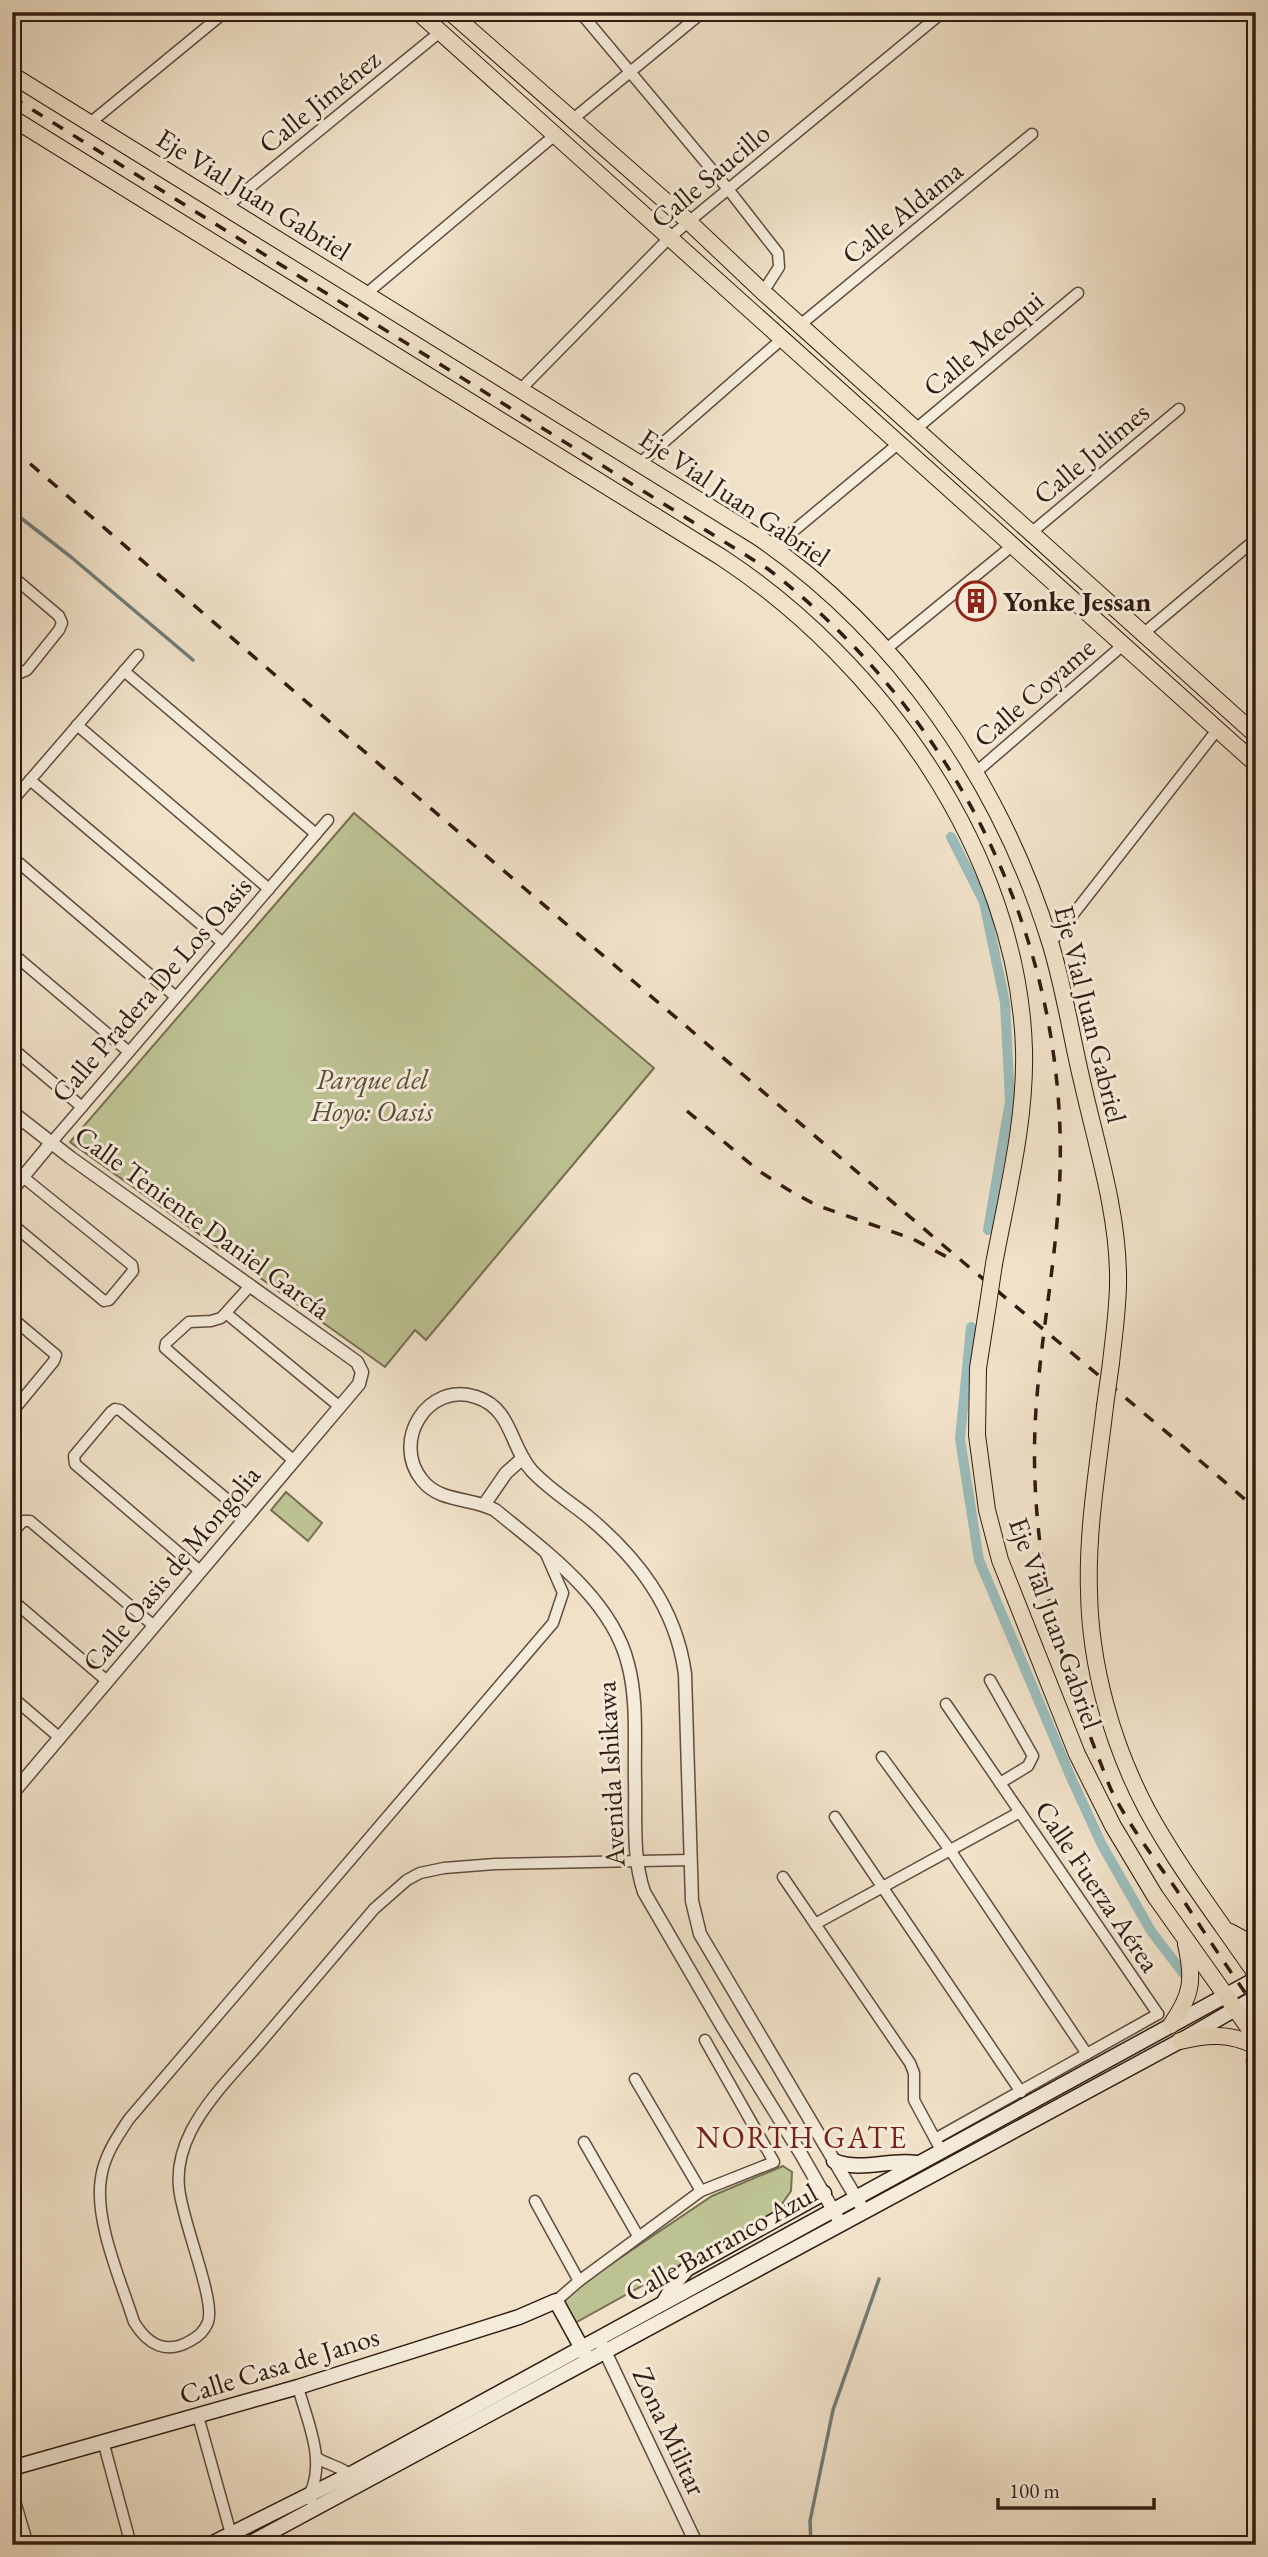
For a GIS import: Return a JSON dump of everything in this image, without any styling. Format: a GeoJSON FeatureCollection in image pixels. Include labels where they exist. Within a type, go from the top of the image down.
{"type":"FeatureCollection","features":[{"type":"Feature","properties":{"kind":"main road"},"geometry":{"type":"LineString","coordinates":[[418,12],[1256,764]]}},
{"type":"Feature","properties":{"kind":"main road"},"geometry":{"type":"LineString","coordinates":[[456,14],[1256,735]]}},
{"type":"Feature","properties":{"kind":"main road","name":"Eje Vial Juan Gabriel"},"geometry":{"type":"LineString","coordinates":[[12,75],[227,206],[773,548],[833,597],[885,650],[925,697],[975,773],[1016,853],[1051,944],[1115,1236],[1118,1290],[1092,1515],[1089,1567],[1090,1619],[1102,1687],[1121,1748],[1144,1804],[1256,1974]]}},
{"type":"Feature","properties":{"kind":"main road","name":"Eje Vial Juan Gabriel"},"geometry":{"type":"LineString","coordinates":[[12,118],[740,569],[802,619],[857,674],[908,739],[953,811],[988,881],[1009,947],[1021,1010],[1024,1073],[1019,1122],[978,1368],[977,1435],[987,1510],[1000,1560],[1056,1704],[1098,1797],[1142,1875],[1256,2038]]}},
{"type":"Feature","properties":{"kind":"main road"},"geometry":{"type":"LineString","coordinates":[[1225,1928],[1256,1946]]}},
{"type":"Feature","properties":{"kind":"main road"},"geometry":{"type":"LineString","coordinates":[[1165,2020],[1184,2005],[1191,1983],[1191,1970],[1183,1935]]}},
{"type":"Feature","properties":{"kind":"main road","name":"Calle Barranco Azul"},"geometry":{"type":"LineString","coordinates":[[209,2545],[312,2502],[606,2352],[1180,2041],[1230,2003],[1256,1979]]}},
{"type":"Feature","properties":{"kind":"main road","name":"Calle Barranco Azul"},"geometry":{"type":"LineString","coordinates":[[354,2480],[581,2347],[917,2163],[938,2144],[1165,2020],[1256,1997]]}},
{"type":"Feature","properties":{"kind":"main road"},"geometry":{"type":"LineString","coordinates":[[1180,2041],[1211,2035],[1228,2035],[1256,2046]]}},
{"type":"Feature","properties":{"kind":"main road"},"geometry":{"type":"LineString","coordinates":[[834,2161],[857,2166],[917,2163]]}},
{"type":"Feature","properties":{"kind":"main road"},"geometry":{"type":"LineString","coordinates":[[664,2302],[687,2269],[824,2193]]}},
{"type":"Feature","properties":{"kind":"main road"},"geometry":{"type":"LineString","coordinates":[[556,2301],[588,2361]]}},
{"type":"Feature","properties":{"kind":"main road","name":"Calle Casa de Janos"},"geometry":{"type":"LineString","coordinates":[[12,2468],[298,2387],[519,2317],[556,2301]]}},
{"type":"Feature","properties":{"kind":"main road","name":"Calle Barranco Azul"},"geometry":{"type":"LineString","coordinates":[[247,2545],[312,2502]]}},
{"type":"Feature","properties":{"kind":"street"},"geometry":{"type":"LineString","coordinates":[[90,123],[225,12]]}},
{"type":"Feature","properties":{"kind":"street"},"geometry":{"type":"LineString","coordinates":[[580,12],[728,189],[780,257],[779,267],[763,292]]}},
{"type":"Feature","properties":{"kind":"street"},"geometry":{"type":"LineString","coordinates":[[573,119],[703,12]]}},
{"type":"Feature","properties":{"kind":"street","name":"Calle Saucillo"},"geometry":{"type":"LineString","coordinates":[[521,389],[688,221],[943,12]]}},
{"type":"Feature","properties":{"kind":"street","name":"Calle Jiménez"},"geometry":{"type":"LineString","coordinates":[[227,206],[440,32]]}},
{"type":"Feature","properties":{"kind":"street","name":"Calle Aldama"},"geometry":{"type":"LineString","coordinates":[[800,325],[1032,134]]}},
{"type":"Feature","properties":{"kind":"street"},"geometry":{"type":"LineString","coordinates":[[366,294],[555,135]]}},
{"type":"Feature","properties":{"kind":"street","name":"Calle Meoqui"},"geometry":{"type":"LineString","coordinates":[[917,428],[1078,293]]}},
{"type":"Feature","properties":{"kind":"street"},"geometry":{"type":"LineString","coordinates":[[640,463],[782,339]]}},
{"type":"Feature","properties":{"kind":"street","name":"Calle Julimes"},"geometry":{"type":"LineString","coordinates":[[1032,532],[1179,409]]}},
{"type":"Feature","properties":{"kind":"street"},"geometry":{"type":"LineString","coordinates":[[773,548],[898,444]]}},
{"type":"Feature","properties":{"kind":"street"},"geometry":{"type":"LineString","coordinates":[[1144,633],[1256,539]]}},
{"type":"Feature","properties":{"kind":"street"},"geometry":{"type":"LineString","coordinates":[[885,650],[1012,546]]}},
{"type":"Feature","properties":{"kind":"street"},"geometry":{"type":"LineString","coordinates":[[12,576],[59,616],[62,623],[27,670],[20,673],[12,670]]}},
{"type":"Feature","properties":{"kind":"street","name":"Calle Coyame"},"geometry":{"type":"LineString","coordinates":[[975,773],[1123,645]]}},
{"type":"Feature","properties":{"kind":"street"},"geometry":{"type":"LineString","coordinates":[[12,801],[138,655]]}},
{"type":"Feature","properties":{"kind":"street"},"geometry":{"type":"LineString","coordinates":[[124,671],[316,834]]}},
{"type":"Feature","properties":{"kind":"street"},"geometry":{"type":"LineString","coordinates":[[77,725],[269,889]]}},
{"type":"Feature","properties":{"kind":"street"},"geometry":{"type":"LineString","coordinates":[[1051,944],[1217,730]]}},
{"type":"Feature","properties":{"kind":"street"},"geometry":{"type":"LineString","coordinates":[[30,780],[223,943]]}},
{"type":"Feature","properties":{"kind":"street","name":"Calle Pradera De Los Oasis"},"geometry":{"type":"LineString","coordinates":[[12,1190],[328,820]]}},
{"type":"Feature","properties":{"kind":"street"},"geometry":{"type":"LineString","coordinates":[[12,858],[177,997]]}},
{"type":"Feature","properties":{"kind":"street"},"geometry":{"type":"LineString","coordinates":[[12,953],[129,1052]]}},
{"type":"Feature","properties":{"kind":"street"},"geometry":{"type":"LineString","coordinates":[[12,1048],[82,1107]]}},
{"type":"Feature","properties":{"kind":"street","name":"Calle Teniente Daniel García"},"geometry":{"type":"LineString","coordinates":[[12,1112],[51,1143],[357,1362],[362,1372]]}},
{"type":"Feature","properties":{"kind":"street"},"geometry":{"type":"LineString","coordinates":[[12,1224],[105,1302],[133,1270],[132,1265],[23,1177]]}},
{"type":"Feature","properties":{"kind":"street"},"geometry":{"type":"LineString","coordinates":[[250,1286],[227,1314],[216,1321],[186,1323],[166,1343],[166,1351],[294,1461]]}},
{"type":"Feature","properties":{"kind":"street"},"geometry":{"type":"LineString","coordinates":[[227,1314],[340,1407]]}},
{"type":"Feature","properties":{"kind":"street"},"geometry":{"type":"LineString","coordinates":[[12,1318],[54,1353],[56,1358],[12,1412]]}},
{"type":"Feature","properties":{"kind":"street","name":"Calle Oasis de Mongolia"},"geometry":{"type":"LineString","coordinates":[[13,1791],[340,1407],[359,1384],[362,1372]]}},
{"type":"Feature","properties":{"kind":"street","name":"Avenida Ishikawa"},"geometry":{"type":"LineString","coordinates":[[841,2224],[650,1905],[639,1877],[633,1694],[621,1642],[600,1606],[495,1510],[440,1494],[423,1482],[417,1473],[410,1448],[412,1433],[417,1419],[439,1399],[459,1394],[479,1397],[488,1402],[504,1417],[532,1471],[626,1550],[667,1608],[680,1645],[685,1674],[692,1901],[700,1934],[864,2211]]}},
{"type":"Feature","properties":{"kind":"street"},"geometry":{"type":"LineString","coordinates":[[200,1571],[75,1464],[73,1459],[111,1412],[117,1409],[247,1517]]}},
{"type":"Feature","properties":{"kind":"street"},"geometry":{"type":"LineString","coordinates":[[484,1505],[506,1473],[523,1458]]}},
{"type":"Feature","properties":{"kind":"street"},"geometry":{"type":"LineString","coordinates":[[12,1534],[23,1521],[30,1521],[154,1626]]}},
{"type":"Feature","properties":{"kind":"street"},"geometry":{"type":"LineString","coordinates":[[546,1554],[563,1593],[553,1623],[129,2119],[112,2147],[101,2176],[100,2216],[134,2322],[146,2339],[162,2347],[180,2347],[201,2333],[209,2320],[209,2302],[186,2224],[179,2189],[183,2149],[192,2130],[224,2084],[384,1899],[420,1873],[444,1868],[495,1864],[690,1860]]}},
{"type":"Feature","properties":{"kind":"street"},"geometry":{"type":"LineString","coordinates":[[12,1600],[107,1682]]}},
{"type":"Feature","properties":{"kind":"street"},"geometry":{"type":"LineString","coordinates":[[990,1679],[1033,1756],[1028,1766],[1000,1783]]}},
{"type":"Feature","properties":{"kind":"street"},"geometry":{"type":"LineString","coordinates":[[12,1697],[60,1738]]}},
{"type":"Feature","properties":{"kind":"street","name":"Calle Fuerza Aérea"},"geometry":{"type":"LineString","coordinates":[[946,1704],[1165,2020]]}},
{"type":"Feature","properties":{"kind":"street"},"geometry":{"type":"LineString","coordinates":[[882,1757],[950,1850],[1087,2054]]}},
{"type":"Feature","properties":{"kind":"street"},"geometry":{"type":"LineString","coordinates":[[815,1924],[1020,1812]]}},
{"type":"Feature","properties":{"kind":"street"},"geometry":{"type":"LineString","coordinates":[[835,1817],[1020,2092]]}},
{"type":"Feature","properties":{"kind":"street"},"geometry":{"type":"LineString","coordinates":[[783,1877],[909,2063],[914,2073],[914,2100],[938,2144],[1020,2092],[1087,2054],[1165,2020]]}},
{"type":"Feature","properties":{"kind":"street"},"geometry":{"type":"LineString","coordinates":[[556,2301],[638,2236],[701,2191],[773,2163],[774,2160],[705,2039]]}},
{"type":"Feature","properties":{"kind":"street"},"geometry":{"type":"LineString","coordinates":[[635,2079],[701,2191]]}},
{"type":"Feature","properties":{"kind":"street"},"geometry":{"type":"LineString","coordinates":[[583,2142],[638,2236]]}},
{"type":"Feature","properties":{"kind":"street"},"geometry":{"type":"LineString","coordinates":[[535,2201],[579,2281]]}},
{"type":"Feature","properties":{"kind":"street","name":"Zona Militar"},"geometry":{"type":"LineString","coordinates":[[599,2337],[697,2545]]}},
{"type":"Feature","properties":{"kind":"street"},"geometry":{"type":"LineString","coordinates":[[298,2387],[317,2458],[312,2502]]}},
{"type":"Feature","properties":{"kind":"street"},"geometry":{"type":"LineString","coordinates":[[198,2416],[231,2535]]}},
{"type":"Feature","properties":{"kind":"street"},"geometry":{"type":"LineString","coordinates":[[103,2441],[131,2545]]}},
{"type":"Feature","properties":{"kind":"street"},"geometry":{"type":"LineString","coordinates":[[317,2458],[354,2480]]}},
{"type":"Feature","properties":{"kind":"street"},"geometry":{"type":"LineString","coordinates":[[12,2491],[28,2545]]}},
{"type":"Feature","properties":{"kind":"green space","name":"Parque del Hoyo: Oasis"},"geometry":{"type":"Polygon","coordinates":[[[354,813],[654,1068],[426,1340],[415,1330],[385,1367],[70,1142],[354,813]]]}},
{"type":"Feature","properties":{"kind":"green space"},"geometry":{"type":"Polygon","coordinates":[[[286,1492],[322,1523],[308,1541],[271,1510],[286,1492]]]}},
{"type":"Feature","properties":{"kind":"green space"},"geometry":{"type":"Polygon","coordinates":[[[783,2166],[792,2172],[791,2191],[777,2211],[575,2323],[559,2299],[712,2196],[783,2166]]]}},
{"type":"Feature","properties":{"kind":"waterway"},"geometry":{"type":"LineString","coordinates":[[12,511],[193,660]]}},
{"type":"Feature","properties":{"kind":"waterway"},"geometry":{"type":"LineString","coordinates":[[951,837],[984,902],[1005,1003],[1010,1101],[988,1230]]}},
{"type":"Feature","properties":{"kind":"waterway"},"geometry":{"type":"LineString","coordinates":[[971,1327],[960,1439],[979,1560],[1102,1845],[1151,1931],[1183,1973]]}},
{"type":"Feature","properties":{"kind":"waterway"},"geometry":{"type":"LineString","coordinates":[[1250,2061],[1256,2068]]}},
{"type":"Feature","properties":{"kind":"waterway"},"geometry":{"type":"LineString","coordinates":[[811,2545],[810,2521],[833,2410],[879,2279]]}},
{"type":"Feature","properties":{"kind":"railway"},"geometry":{"type":"LineString","coordinates":[[12,97],[768,569],[836,629],[897,695],[948,768],[991,846],[1024,929],[1047,1015],[1059,1104],[1059,1195],[1038,1382],[1034,1453],[1040,1541],[1055,1628],[1083,1716],[1115,1798],[1256,2008]]}},
{"type":"Feature","properties":{"kind":"railway"},"geometry":{"type":"LineString","coordinates":[[12,448],[964,1263],[1256,1509]]}},
{"type":"Feature","properties":{"kind":"railway"},"geometry":{"type":"LineString","coordinates":[[687,1111],[759,1171],[787,1189],[816,1205],[913,1239],[947,1257]]}},
{"type":"Feature","properties":{"kind":"place","name":"Yonke Jessan"},"geometry":{"type":"Point","coordinates":[976,601]}},
{"type":"Feature","properties":{"kind":"district","name":"NORTH GATE"},"geometry":{"type":"Point","coordinates":[802,2138]}}]}
